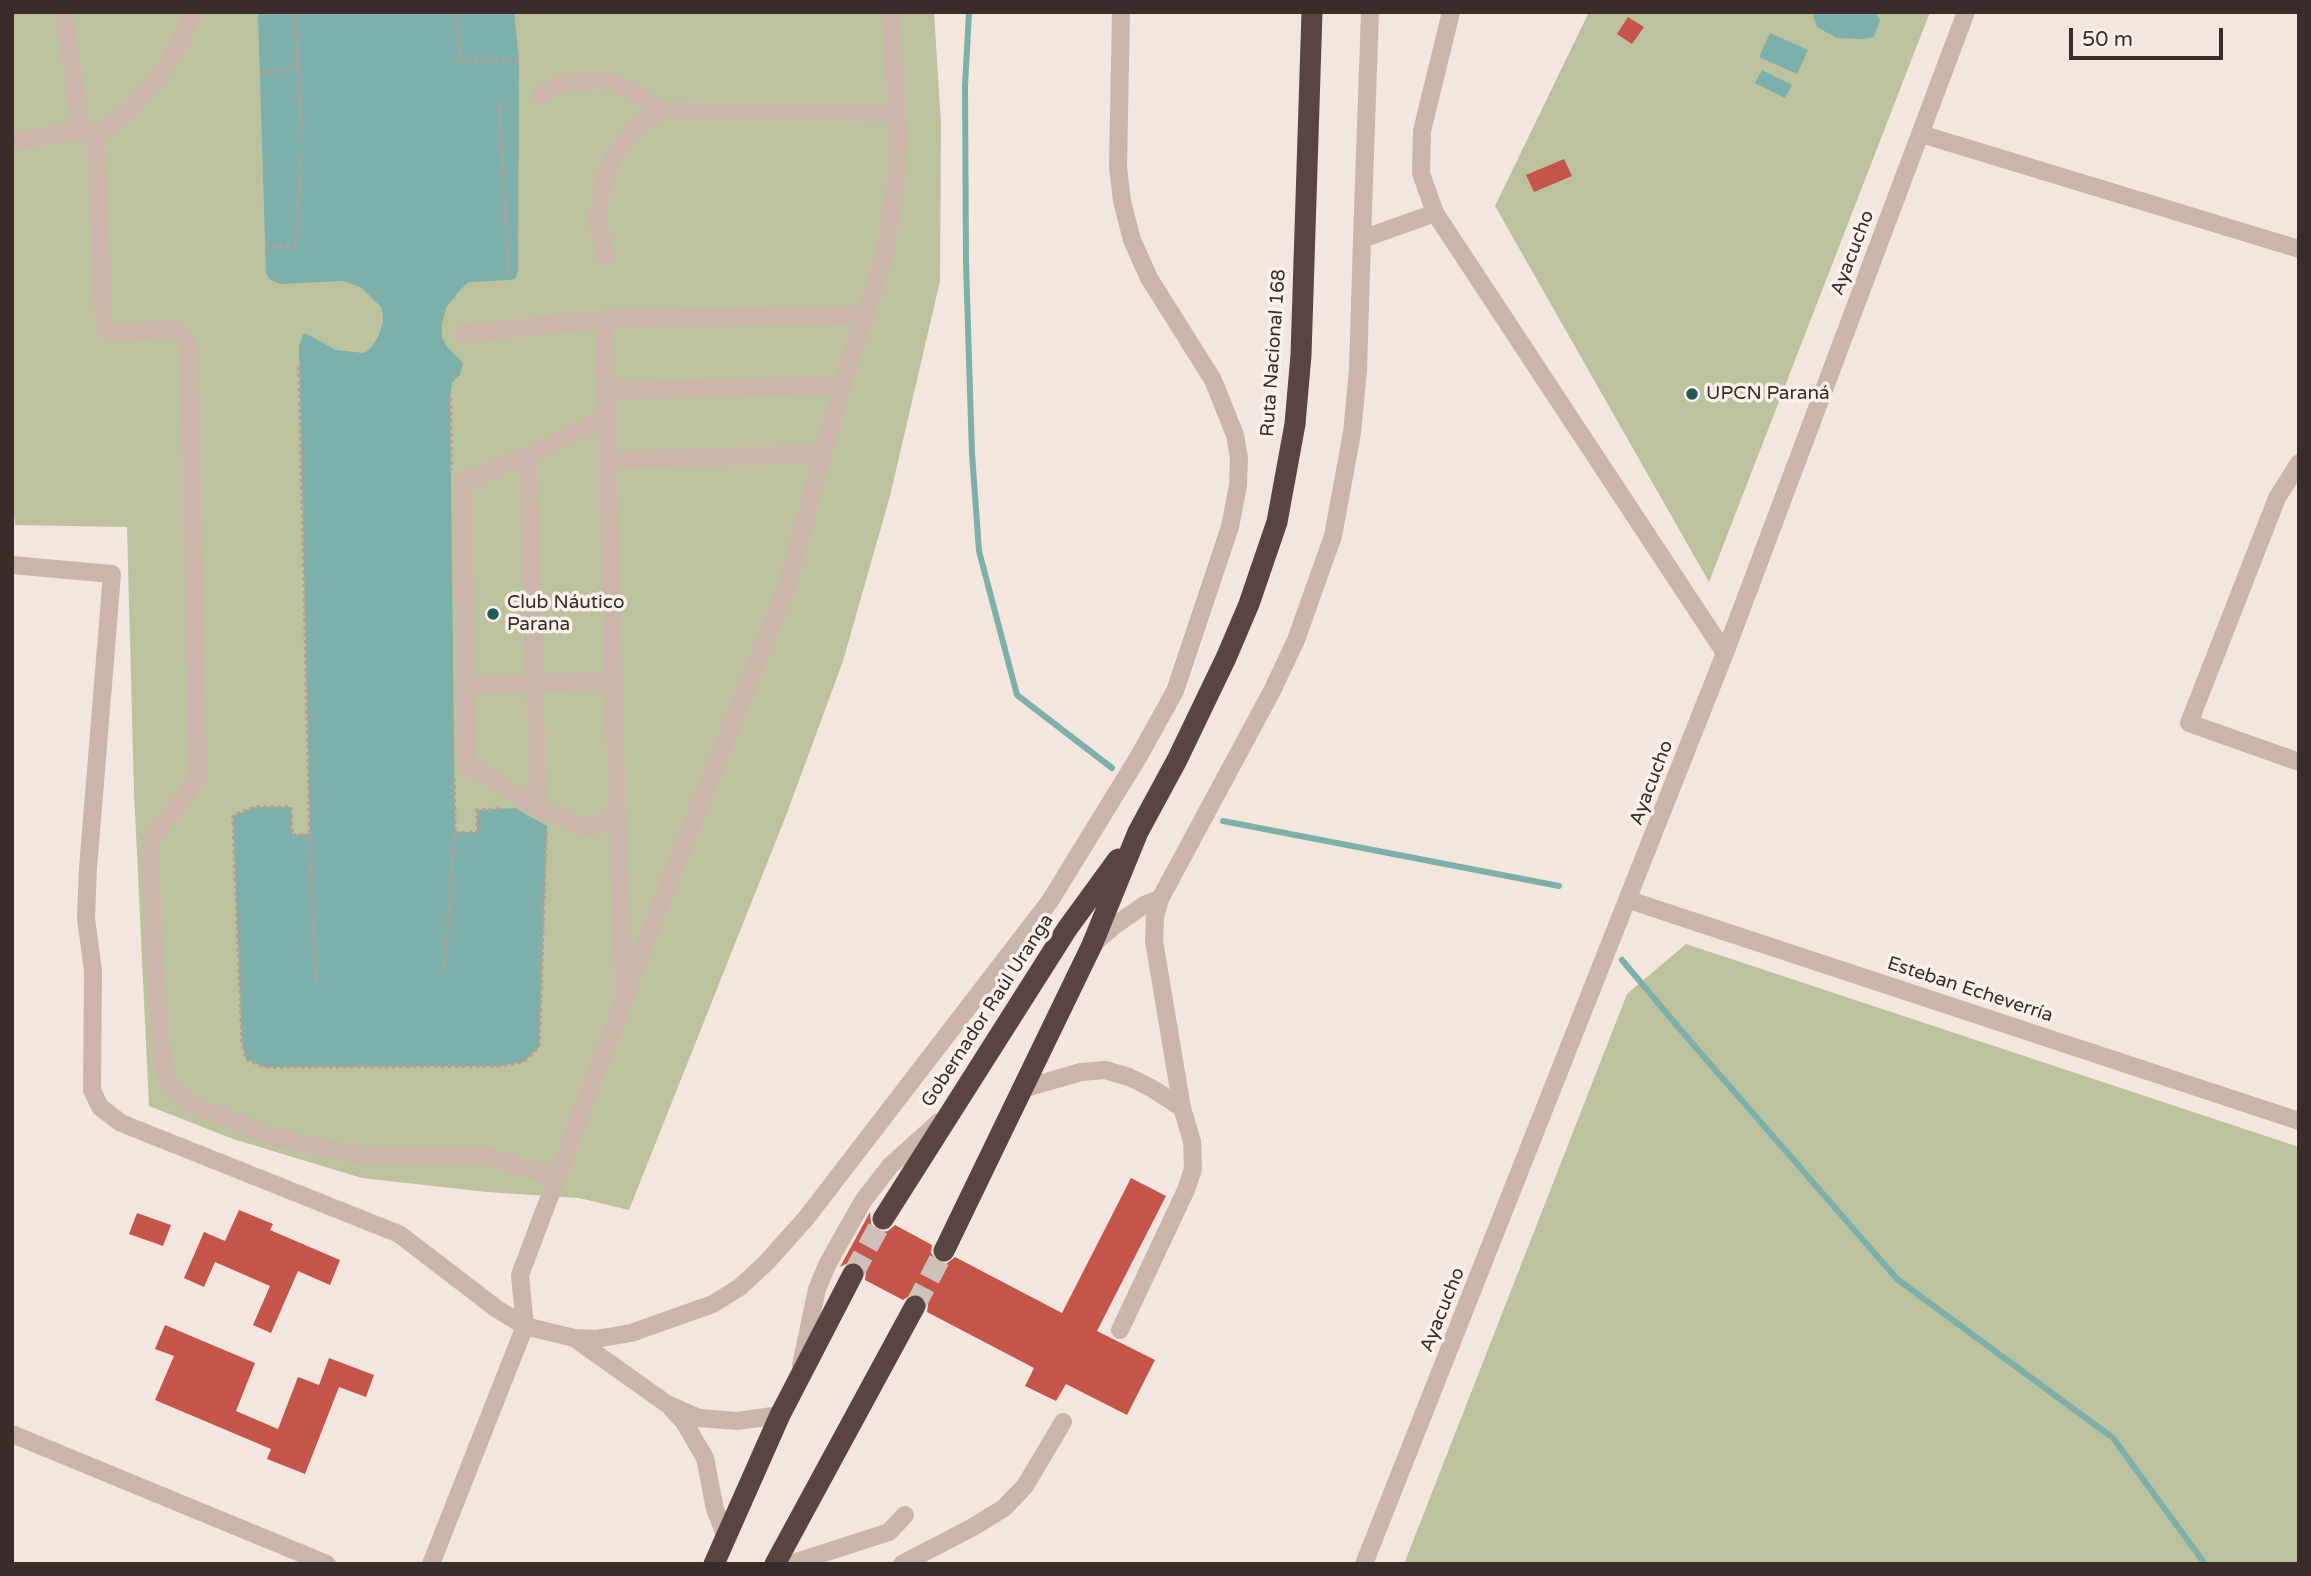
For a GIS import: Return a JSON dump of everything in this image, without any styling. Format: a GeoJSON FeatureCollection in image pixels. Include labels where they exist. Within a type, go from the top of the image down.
{"type":"FeatureCollection","features":[{"type":"Feature","properties":{"kind":"highway","name":"Ruta Nacional 168"},"geometry":{"type":"LineString","coordinates":[[1177,760],[1249,604],[1277,522],[1285,485],[1295,424],[1301,355],[1312,12]]}},
{"type":"Feature","properties":{"kind":"highway","name":"Gobernador Raúl Uranga"},"geometry":{"type":"LineString","coordinates":[[943,1251],[1092,945],[1138,832],[1177,760]]}},
{"type":"Feature","properties":{"kind":"highway","name":"Gobernador Raúl Uranga"},"geometry":{"type":"LineString","coordinates":[[883,1219],[1067,929],[1138,832]]}},
{"type":"Feature","properties":{"kind":"highway"},"geometry":{"type":"LineString","coordinates":[[714,1564],[780,1415],[853,1273]]}},
{"type":"Feature","properties":{"kind":"highway"},"geometry":{"type":"LineString","coordinates":[[775,1564],[915,1306]]}},
{"type":"Feature","properties":{"kind":"street"},"geometry":{"type":"LineString","coordinates":[[64,12],[89,133],[104,329],[116,333],[171,329],[183,334],[189,346],[198,775],[188,793],[154,834],[150,849],[162,1057],[168,1082],[192,1105],[275,1137],[363,1156],[487,1156],[556,1178]]}},
{"type":"Feature","properties":{"kind":"street"},"geometry":{"type":"LineString","coordinates":[[12,141],[89,133],[129,111],[157,80],[179,46],[192,12]]}},
{"type":"Feature","properties":{"kind":"street"},"geometry":{"type":"LineString","coordinates":[[431,1564],[525,1326],[520,1275],[624,999],[787,586],[842,385],[884,257],[897,178],[898,133],[891,12]]}},
{"type":"Feature","properties":{"kind":"street"},"geometry":{"type":"LineString","coordinates":[[12,565],[113,574],[86,918],[93,971],[92,1090],[100,1107],[121,1123],[399,1234],[497,1310],[525,1326],[574,1338],[596,1339],[631,1333],[713,1304],[740,1287],[766,1264],[807,1217],[1050,901],[1139,757],[1174,691],[1230,527],[1238,485],[1239,457],[1235,435],[1213,380],[1149,278],[1132,240],[1122,201],[1118,167],[1121,12]]}},
{"type":"Feature","properties":{"kind":"street"},"geometry":{"type":"LineString","coordinates":[[1120,1330],[1186,1190],[1193,1169],[1192,1141],[1182,1108],[1154,941],[1155,917],[1160,899],[1272,691],[1296,640],[1333,537],[1352,433],[1358,370],[1370,12]]}},
{"type":"Feature","properties":{"kind":"street"},"geometry":{"type":"LineString","coordinates":[[1451,12],[1422,131],[1421,173],[1436,213],[1725,653]]}},
{"type":"Feature","properties":{"kind":"street","name":"Ayacucho"},"geometry":{"type":"LineString","coordinates":[[1364,1564],[1725,653],[1966,12]]}},
{"type":"Feature","properties":{"kind":"street"},"geometry":{"type":"LineString","coordinates":[[540,94],[570,82],[603,80],[634,91],[660,111],[895,113]]}},
{"type":"Feature","properties":{"kind":"street"},"geometry":{"type":"LineString","coordinates":[[605,255],[598,223],[601,190],[612,159],[632,132],[660,111]]}},
{"type":"Feature","properties":{"kind":"street"},"geometry":{"type":"LineString","coordinates":[[1921,134],[2299,249]]}},
{"type":"Feature","properties":{"kind":"street"},"geometry":{"type":"LineString","coordinates":[[1362,239],[1436,213]]}},
{"type":"Feature","properties":{"kind":"street"},"geometry":{"type":"LineString","coordinates":[[463,334],[604,319],[865,315]]}},
{"type":"Feature","properties":{"kind":"street"},"geometry":{"type":"LineString","coordinates":[[604,319],[624,999]]}},
{"type":"Feature","properties":{"kind":"street"},"geometry":{"type":"LineString","coordinates":[[606,391],[842,385]]}},
{"type":"Feature","properties":{"kind":"street"},"geometry":{"type":"LineString","coordinates":[[606,417],[528,455],[464,481],[466,764],[538,808],[579,825],[590,827],[605,822],[617,812]]}},
{"type":"Feature","properties":{"kind":"street"},"geometry":{"type":"LineString","coordinates":[[608,460],[823,454]]}},
{"type":"Feature","properties":{"kind":"street"},"geometry":{"type":"LineString","coordinates":[[528,455],[538,808]]}},
{"type":"Feature","properties":{"kind":"street"},"geometry":{"type":"LineString","coordinates":[[2299,463],[2291,494],[2277,498],[2189,723],[2299,762]]}},
{"type":"Feature","properties":{"kind":"street"},"geometry":{"type":"LineString","coordinates":[[465,685],[613,681]]}},
{"type":"Feature","properties":{"kind":"street"},"geometry":{"type":"LineString","coordinates":[[1092,945],[1144,905],[1160,899]]}},
{"type":"Feature","properties":{"kind":"street","name":"Esteban Echeverría"},"geometry":{"type":"LineString","coordinates":[[1629,900],[2299,1121]]}},
{"type":"Feature","properties":{"kind":"street"},"geometry":{"type":"LineString","coordinates":[[1022,1089],[1081,1072],[1105,1070],[1129,1077],[1182,1108]]}},
{"type":"Feature","properties":{"kind":"street"},"geometry":{"type":"LineString","coordinates":[[798,1378],[817,1289],[828,1263],[863,1200],[890,1166],[952,1111]]}},
{"type":"Feature","properties":{"kind":"street"},"geometry":{"type":"LineString","coordinates":[[574,1338],[667,1404],[684,1422],[705,1458],[715,1509],[726,1537]]}},
{"type":"Feature","properties":{"kind":"street"},"geometry":{"type":"LineString","coordinates":[[667,1404],[699,1418],[737,1420],[780,1415]]}},
{"type":"Feature","properties":{"kind":"street"},"geometry":{"type":"LineString","coordinates":[[902,1564],[1004,1508],[1025,1486],[1063,1422]]}},
{"type":"Feature","properties":{"kind":"street"},"geometry":{"type":"LineString","coordinates":[[12,1434],[327,1564]]}},
{"type":"Feature","properties":{"kind":"street"},"geometry":{"type":"LineString","coordinates":[[790,1564],[889,1532],[905,1515]]}},
{"type":"Feature","properties":{"kind":"path"},"geometry":{"type":"LineString","coordinates":[[295,12],[302,139]]}},
{"type":"Feature","properties":{"kind":"path"},"geometry":{"type":"LineString","coordinates":[[456,12],[460,61],[519,60]]}},
{"type":"Feature","properties":{"kind":"path"},"geometry":{"type":"LineString","coordinates":[[260,73],[298,67]]}},
{"type":"Feature","properties":{"kind":"path"},"geometry":{"type":"LineString","coordinates":[[499,102],[509,272]]}},
{"type":"Feature","properties":{"kind":"path"},"geometry":{"type":"LineString","coordinates":[[265,246],[296,247],[301,153]]}},
{"type":"Feature","properties":{"kind":"path"},"geometry":{"type":"LineString","coordinates":[[299,367],[316,982]]}},
{"type":"Feature","properties":{"kind":"path"},"geometry":{"type":"LineString","coordinates":[[310,835],[292,835],[291,807],[255,807],[233,817],[242,1042],[246,1059],[264,1067],[499,1066],[523,1062],[539,1047],[547,826]]}},
{"type":"Feature","properties":{"kind":"path"},"geometry":{"type":"LineString","coordinates":[[455,833],[477,832],[477,810],[502,808]]}},
{"type":"Feature","properties":{"kind":"green space","name":"Club Náutico Parana"},"geometry":{"type":"Polygon","coordinates":[[[12,12],[934,12],[941,124],[940,281],[890,496],[843,661],[787,813],[629,1210],[579,1198],[487,1192],[362,1178],[233,1139],[149,1106],[134,791],[127,527],[15,525],[12,487],[12,12]]]}},
{"type":"Feature","properties":{"kind":"green space","name":"UPCN Paraná"},"geometry":{"type":"Polygon","coordinates":[[[1589,12],[1930,12],[1709,582],[1495,206],[1589,12]]]}},
{"type":"Feature","properties":{"kind":"green space"},"geometry":{"type":"Polygon","coordinates":[[[1686,944],[2299,1147],[2299,1564],[1404,1564],[1627,994],[1686,944]]]}},
{"type":"Feature","properties":{"kind":"water"},"geometry":{"type":"Polygon","coordinates":[[[258,12],[514,12],[519,60],[518,270],[516,277],[511,280],[469,282],[461,289],[446,308],[442,337],[447,347],[463,363],[460,375],[452,383],[450,398],[455,832],[477,832],[477,810],[515,808],[547,826],[539,1047],[523,1062],[499,1066],[264,1067],[246,1059],[242,1042],[233,816],[255,807],[291,807],[292,835],[310,834],[299,346],[303,334],[307,334],[336,350],[364,353],[378,337],[383,322],[382,308],[362,288],[344,281],[280,284],[266,274],[258,12]]]}},
{"type":"Feature","properties":{"kind":"water"},"geometry":{"type":"Polygon","coordinates":[[[1812,12],[1875,12],[1880,20],[1874,37],[1837,38],[1817,27],[1812,12]]]}},
{"type":"Feature","properties":{"kind":"water"},"geometry":{"type":"Polygon","coordinates":[[[1770,33],[1808,50],[1797,74],[1759,57],[1770,33]]]}},
{"type":"Feature","properties":{"kind":"water"},"geometry":{"type":"Polygon","coordinates":[[[1762,70],[1792,85],[1785,98],[1755,83],[1762,70]]]}},
{"type":"Feature","properties":{"kind":"building"},"geometry":{"type":"Polygon","coordinates":[[[1628,17],[1644,27],[1632,44],[1617,34],[1628,17]]]}},
{"type":"Feature","properties":{"kind":"building"},"geometry":{"type":"Polygon","coordinates":[[[1564,159],[1572,176],[1534,192],[1526,175],[1564,159]]]}},
{"type":"Feature","properties":{"kind":"building"},"geometry":{"type":"Polygon","coordinates":[[[1131,1178],[1166,1196],[1097,1331],[1155,1360],[1127,1415],[1066,1384],[1056,1401],[1025,1386],[1034,1368],[927,1312],[928,1305],[922,1295],[914,1293],[903,1300],[865,1280],[866,1273],[860,1263],[852,1261],[840,1267],[870,1212],[871,1224],[875,1230],[888,1231],[895,1225],[932,1245],[931,1253],[938,1262],[946,1264],[955,1257],[1062,1313],[1131,1178]]]}},
{"type":"Feature","properties":{"kind":"building"},"geometry":{"type":"Polygon","coordinates":[[[239,1210],[273,1224],[270,1230],[340,1260],[330,1285],[298,1271],[271,1333],[253,1325],[270,1286],[215,1262],[204,1287],[184,1278],[204,1232],[225,1241],[239,1210]]]}},
{"type":"Feature","properties":{"kind":"building"},"geometry":{"type":"Polygon","coordinates":[[[137,1213],[171,1225],[163,1246],[129,1234],[137,1213]]]}},
{"type":"Feature","properties":{"kind":"building"},"geometry":{"type":"Polygon","coordinates":[[[165,1325],[255,1363],[236,1411],[278,1429],[298,1377],[319,1385],[329,1358],[374,1375],[366,1397],[339,1387],[305,1474],[267,1459],[271,1449],[155,1400],[174,1356],[155,1349],[165,1325]]]}},
{"type":"Feature","properties":{"kind":"waterway"},"geometry":{"type":"LineString","coordinates":[[969,12],[965,86],[966,263],[972,454],[979,551],[1017,695],[1112,768]]}},
{"type":"Feature","properties":{"kind":"waterway"},"geometry":{"type":"LineString","coordinates":[[1223,821],[1559,886]]}},
{"type":"Feature","properties":{"kind":"waterway"},"geometry":{"type":"LineString","coordinates":[[1622,960],[1897,1279],[2113,1438],[2205,1564]]}},
{"type":"Feature","properties":{"kind":"tunnel"},"geometry":{"type":"LineString","coordinates":[[853,1274],[883,1219]]}},
{"type":"Feature","properties":{"kind":"tunnel"},"geometry":{"type":"LineString","coordinates":[[915,1306],[944,1251]]}},
{"type":"Feature","properties":{"kind":"place","name":"UPCN Paraná"},"geometry":{"type":"Point","coordinates":[1692,394]}},
{"type":"Feature","properties":{"kind":"place","name":"Club Náutico Parana"},"geometry":{"type":"Point","coordinates":[493,614]}}]}
